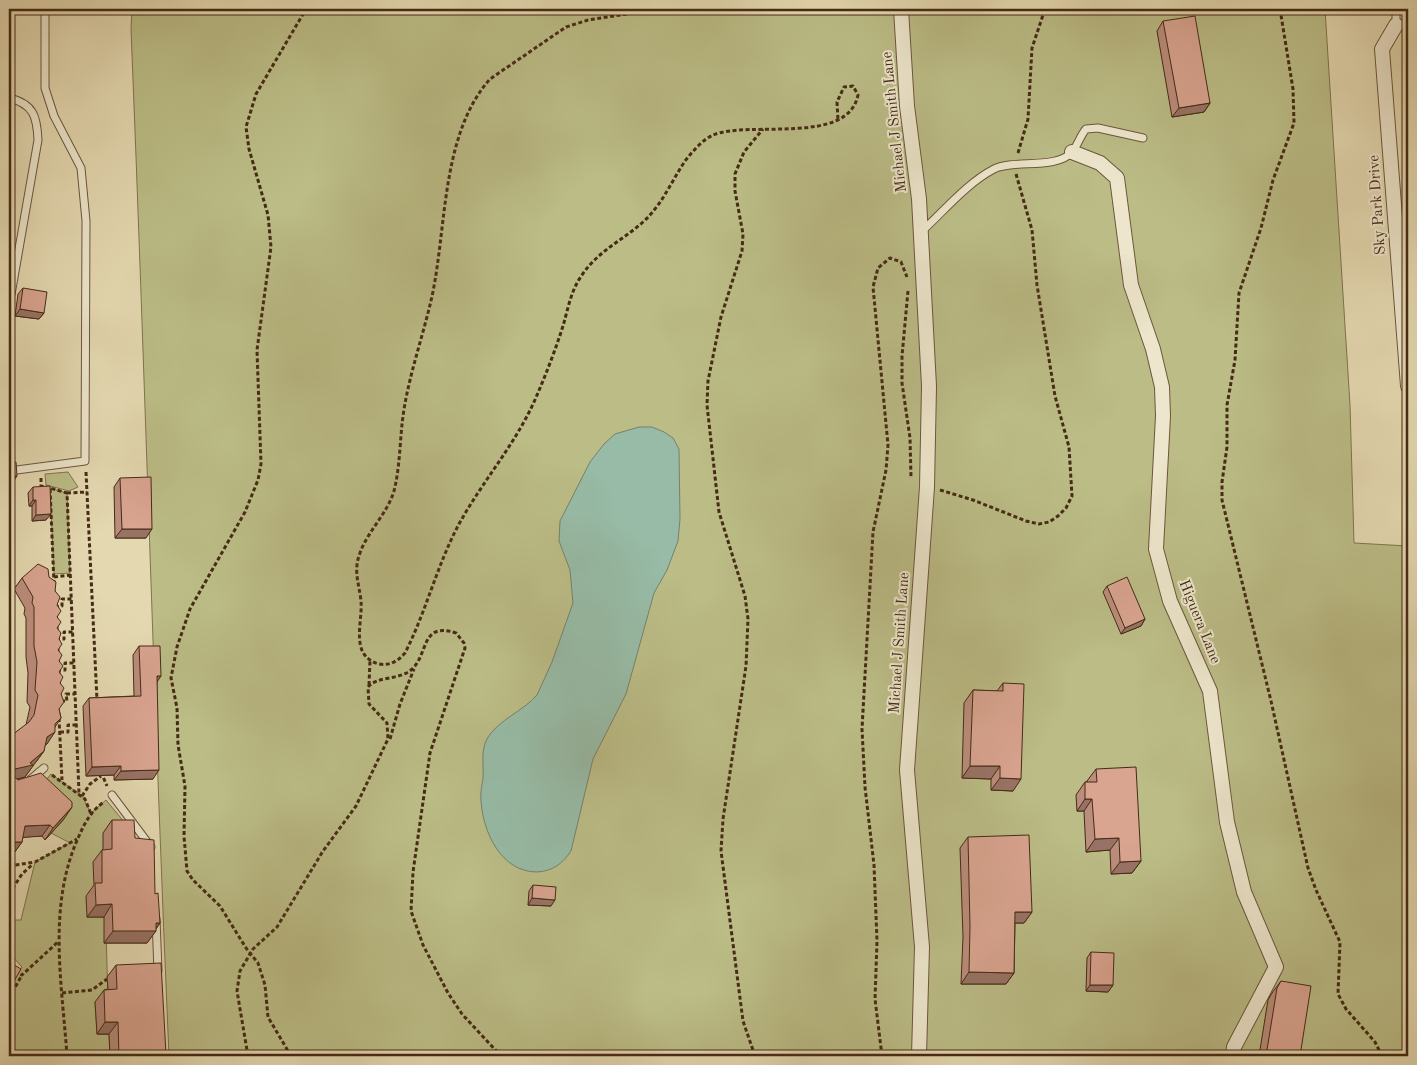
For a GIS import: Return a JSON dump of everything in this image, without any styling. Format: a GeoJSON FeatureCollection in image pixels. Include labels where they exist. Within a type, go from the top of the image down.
{"type":"FeatureCollection","features":[{"type":"Feature","properties":{"kind":"street","name":"Michael J Smith Lane"},"geometry":{"type":"LineString","coordinates":[[901,9],[906,98],[921,232],[929,386],[927,487],[908,770],[922,947],[919,1056]]}},
{"type":"Feature","properties":{"kind":"street","name":"Sky Park Drive"},"geometry":{"type":"LineString","coordinates":[[1396,25],[1382,49],[1408,386]]}},
{"type":"Feature","properties":{"kind":"street","name":"Higuera Lane"},"geometry":{"type":"LineString","coordinates":[[1072,152],[1100,163],[1118,178],[1131,285],[1153,350],[1162,387],[1163,416],[1156,549],[1170,602],[1210,691],[1227,822],[1244,892],[1276,967],[1234,1048],[1233,1056]]}},
{"type":"Feature","properties":{"kind":"lane"},"geometry":{"type":"LineString","coordinates":[[9,471],[85,461],[87,339],[85,212],[80,168],[54,116],[45,88],[46,9]]}},
{"type":"Feature","properties":{"kind":"lane"},"geometry":{"type":"LineString","coordinates":[[1396,9],[1396,25]]}},
{"type":"Feature","properties":{"kind":"lane"},"geometry":{"type":"LineString","coordinates":[[9,98],[28,106],[35,116],[38,140],[9,306]]}},
{"type":"Feature","properties":{"kind":"lane"},"geometry":{"type":"LineString","coordinates":[[921,232],[981,177],[997,168],[1054,161],[1072,152],[1078,138],[1086,129],[1098,128],[1143,138]]}},
{"type":"Feature","properties":{"kind":"lane"},"geometry":{"type":"LineString","coordinates":[[20,783],[29,781],[44,768]]}},
{"type":"Feature","properties":{"kind":"lane"},"geometry":{"type":"LineString","coordinates":[[112,795],[153,849],[154,858]]}},
{"type":"Feature","properties":{"kind":"lane"},"geometry":{"type":"LineString","coordinates":[[156,914],[158,980]]}},
{"type":"Feature","properties":{"kind":"path"},"geometry":{"type":"LineString","coordinates":[[291,1056],[268,1017],[264,976],[258,963],[220,906],[193,880],[185,865],[185,786],[178,745],[178,708],[171,672],[182,628],[190,609],[245,512],[260,472],[262,448],[256,350],[271,246],[268,215],[249,149],[246,127],[256,94],[306,9]]}},
{"type":"Feature","properties":{"kind":"path"},"geometry":{"type":"LineString","coordinates":[[659,9],[588,20],[566,27],[490,79],[482,88],[469,112],[452,167],[438,269],[403,414],[395,488],[366,539],[357,561],[356,581],[361,603],[359,640],[363,652],[370,660],[379,664],[389,664],[395,662],[405,653],[458,526],[514,440],[534,401],[556,346],[572,293],[582,275],[610,246],[650,215],[662,200],[690,155],[706,140],[727,132],[814,127],[838,120],[855,104],[858,95],[853,86],[847,86],[840,91],[837,102],[838,120]]}},
{"type":"Feature","properties":{"kind":"path"},"geometry":{"type":"LineString","coordinates":[[882,1056],[875,999],[877,941],[874,865],[865,787],[862,729],[873,532],[886,470],[888,445],[873,288],[878,268],[890,258],[901,262],[907,276],[902,383],[911,444],[911,479],[916,486],[927,487],[973,500],[1020,519],[1039,524],[1049,522],[1058,516],[1066,508],[1072,496],[1069,447],[1055,396],[1037,285],[1032,230],[1015,165],[1028,119],[1032,48],[1045,9]]}},
{"type":"Feature","properties":{"kind":"path"},"geometry":{"type":"LineString","coordinates":[[1280,9],[1293,89],[1294,123],[1239,293],[1236,360],[1227,406],[1227,447],[1222,482],[1222,500],[1272,701],[1308,868],[1340,942],[1338,994],[1346,1009],[1375,1042],[1382,1056]]}},
{"type":"Feature","properties":{"kind":"path"},"geometry":{"type":"LineString","coordinates":[[755,1056],[743,1021],[721,850],[746,666],[748,619],[745,596],[719,512],[710,443],[707,398],[710,370],[721,317],[742,252],[743,234],[735,191],[735,174],[744,152],[763,129]]}},
{"type":"Feature","properties":{"kind":"path"},"geometry":{"type":"LineString","coordinates":[[85,461],[98,706]]}},
{"type":"Feature","properties":{"kind":"path"},"geometry":{"type":"LineString","coordinates":[[40,468],[41,486],[67,493],[87,492]]}},
{"type":"Feature","properties":{"kind":"path"},"geometry":{"type":"LineString","coordinates":[[50,488],[54,592]]}},
{"type":"Feature","properties":{"kind":"path"},"geometry":{"type":"LineString","coordinates":[[67,493],[80,794]]}},
{"type":"Feature","properties":{"kind":"path"},"geometry":{"type":"LineString","coordinates":[[54,576],[71,575]]}},
{"type":"Feature","properties":{"kind":"path"},"geometry":{"type":"LineString","coordinates":[[55,599],[56,615]]}},
{"type":"Feature","properties":{"kind":"path"},"geometry":{"type":"LineString","coordinates":[[55,607],[62,606],[62,600],[72,599]]}},
{"type":"Feature","properties":{"kind":"path"},"geometry":{"type":"LineString","coordinates":[[248,1056],[237,983],[240,971],[250,953],[272,933],[282,920],[322,851],[356,806],[385,748],[400,704],[426,640],[433,633],[448,630],[456,633],[464,643],[464,656],[437,727],[428,767],[411,888],[412,916],[430,962],[448,993],[462,1014],[501,1056]]}},
{"type":"Feature","properties":{"kind":"path"},"geometry":{"type":"LineString","coordinates":[[56,631],[57,647]]}},
{"type":"Feature","properties":{"kind":"path"},"geometry":{"type":"LineString","coordinates":[[56,639],[64,639],[64,632],[73,632]]}},
{"type":"Feature","properties":{"kind":"path"},"geometry":{"type":"LineString","coordinates":[[370,660],[367,693],[369,704],[387,723],[388,739],[385,748]]}},
{"type":"Feature","properties":{"kind":"path"},"geometry":{"type":"LineString","coordinates":[[369,685],[410,672],[418,660]]}},
{"type":"Feature","properties":{"kind":"path"},"geometry":{"type":"LineString","coordinates":[[57,662],[58,678]]}},
{"type":"Feature","properties":{"kind":"path"},"geometry":{"type":"LineString","coordinates":[[58,670],[66,670],[65,664],[74,663]]}},
{"type":"Feature","properties":{"kind":"path"},"geometry":{"type":"LineString","coordinates":[[58,693],[62,780]]}},
{"type":"Feature","properties":{"kind":"path"},"geometry":{"type":"LineString","coordinates":[[58,701],[67,701],[66,694],[75,694]]}},
{"type":"Feature","properties":{"kind":"path"},"geometry":{"type":"LineString","coordinates":[[60,732],[68,732],[68,725],[77,724]]}},
{"type":"Feature","properties":{"kind":"path"},"geometry":{"type":"LineString","coordinates":[[67,1056],[59,941],[64,884],[78,839],[91,814],[112,795],[102,776],[101,766]]}},
{"type":"Feature","properties":{"kind":"path"},"geometry":{"type":"LineString","coordinates":[[51,774],[80,794],[91,814]]}},
{"type":"Feature","properties":{"kind":"path"},"geometry":{"type":"LineString","coordinates":[[80,794],[102,776]]}},
{"type":"Feature","properties":{"kind":"path"},"geometry":{"type":"LineString","coordinates":[[9,894],[22,874],[35,862],[78,839]]}},
{"type":"Feature","properties":{"kind":"path"},"geometry":{"type":"LineString","coordinates":[[9,866],[35,862]]}},
{"type":"Feature","properties":{"kind":"path"},"geometry":{"type":"LineString","coordinates":[[9,998],[22,975],[59,941]]}},
{"type":"Feature","properties":{"kind":"path"},"geometry":{"type":"LineString","coordinates":[[9,968],[22,975]]}},
{"type":"Feature","properties":{"kind":"path"},"geometry":{"type":"LineString","coordinates":[[62,993],[92,990],[108,979]]}},
{"type":"Feature","properties":{"kind":"shaded area"},"geometry":{"type":"Polygon","coordinates":[[[132,9],[1325,9],[1350,405],[1354,543],[1408,546],[1408,1056],[169,1056],[131,29],[132,9]]]}},
{"type":"Feature","properties":{"kind":"shaded area"},"geometry":{"type":"Polygon","coordinates":[[[639,427],[652,427],[664,432],[673,438],[679,449],[680,519],[678,541],[667,570],[654,593],[626,694],[593,759],[571,851],[561,863],[552,868],[537,872],[524,870],[504,858],[490,837],[486,825],[481,798],[484,747],[493,731],[537,695],[552,662],[573,603],[570,570],[559,541],[560,521],[590,462],[604,444],[615,434],[639,427]]]}},
{"type":"Feature","properties":{"kind":"shaded area"},"geometry":{"type":"Polygon","coordinates":[[[68,472],[78,487],[69,491],[46,485],[45,474],[68,472]]]}},
{"type":"Feature","properties":{"kind":"shaded area"},"geometry":{"type":"Polygon","coordinates":[[[50,488],[67,493],[70,573],[54,574],[50,488]]]}},
{"type":"Feature","properties":{"kind":"shaded area"},"geometry":{"type":"Polygon","coordinates":[[[51,774],[82,796],[91,813],[106,800],[130,829],[104,861],[108,1001],[95,1002],[97,1034],[109,1034],[110,1056],[9,1056],[9,988],[22,967],[12,956],[9,956],[9,920],[21,920],[35,862],[70,843],[51,833],[42,785],[51,774]]]}},
{"type":"Feature","properties":{"kind":"building"},"geometry":{"type":"Polygon","coordinates":[[[1195,16],[1210,103],[1179,108],[1163,21],[1195,16]]]}},
{"type":"Feature","properties":{"kind":"building"},"geometry":{"type":"Polygon","coordinates":[[[23,288],[47,292],[44,313],[20,309],[23,288]]]}},
{"type":"Feature","properties":{"kind":"building"},"geometry":{"type":"Polygon","coordinates":[[[16,462],[17,476],[9,476],[9,463],[16,462]]]}},
{"type":"Feature","properties":{"kind":"building"},"geometry":{"type":"Polygon","coordinates":[[[151,477],[152,529],[122,529],[120,478],[151,477]]]}},
{"type":"Feature","properties":{"kind":"building"},"geometry":{"type":"Polygon","coordinates":[[[50,486],[51,514],[36,515],[36,500],[33,500],[33,487],[50,486]]]}},
{"type":"Feature","properties":{"kind":"building"},"geometry":{"type":"Polygon","coordinates":[[[38,564],[48,569],[49,577],[56,582],[55,591],[60,597],[57,605],[61,611],[57,617],[61,622],[57,628],[61,633],[59,639],[62,644],[58,650],[62,655],[59,661],[63,666],[59,672],[63,677],[60,683],[64,688],[61,694],[64,702],[59,709],[61,718],[55,724],[55,732],[47,737],[44,751],[30,763],[33,765],[15,769],[12,775],[18,780],[41,773],[72,802],[72,807],[53,828],[50,825],[25,826],[22,842],[9,842],[9,736],[29,722],[34,715],[38,695],[35,690],[37,662],[34,646],[33,597],[22,578],[38,564]]]}},
{"type":"Feature","properties":{"kind":"building"},"geometry":{"type":"Polygon","coordinates":[[[1127,577],[1145,619],[1125,628],[1107,586],[1127,577]]]}},
{"type":"Feature","properties":{"kind":"building"},"geometry":{"type":"Polygon","coordinates":[[[139,646],[160,646],[161,676],[157,676],[159,770],[121,771],[121,766],[92,767],[89,698],[141,696],[139,646]]]}},
{"type":"Feature","properties":{"kind":"building"},"geometry":{"type":"Polygon","coordinates":[[[1003,683],[1024,684],[1021,779],[1000,778],[1000,766],[970,766],[973,690],[1003,691],[1003,683]]]}},
{"type":"Feature","properties":{"kind":"building"},"geometry":{"type":"Polygon","coordinates":[[[1136,767],[1141,861],[1120,862],[1119,838],[1095,839],[1092,799],[1085,799],[1085,782],[1097,782],[1096,769],[1136,767]]]}},
{"type":"Feature","properties":{"kind":"building"},"geometry":{"type":"Polygon","coordinates":[[[112,820],[134,820],[135,838],[154,840],[155,894],[158,893],[160,923],[156,923],[156,931],[113,931],[112,904],[96,905],[95,883],[102,883],[102,850],[112,849],[112,820]]]}},
{"type":"Feature","properties":{"kind":"building"},"geometry":{"type":"Polygon","coordinates":[[[1029,835],[1032,912],[1015,912],[1014,973],[969,972],[968,837],[1029,835]]]}},
{"type":"Feature","properties":{"kind":"building"},"geometry":{"type":"Polygon","coordinates":[[[533,885],[556,887],[555,900],[532,898],[533,885]]]}},
{"type":"Feature","properties":{"kind":"building"},"geometry":{"type":"Polygon","coordinates":[[[1091,952],[1114,953],[1113,985],[1090,985],[1091,952]]]}},
{"type":"Feature","properties":{"kind":"building"},"geometry":{"type":"Polygon","coordinates":[[[9,962],[21,969],[9,990],[9,962]]]}},
{"type":"Feature","properties":{"kind":"building"},"geometry":{"type":"Polygon","coordinates":[[[161,963],[166,1054],[119,1056],[118,1022],[105,1022],[104,990],[117,989],[116,965],[161,963]]]}},
{"type":"Feature","properties":{"kind":"building"},"geometry":{"type":"Polygon","coordinates":[[[1281,981],[1311,986],[1300,1056],[1266,1056],[1277,988],[1281,981]]]}}]}
